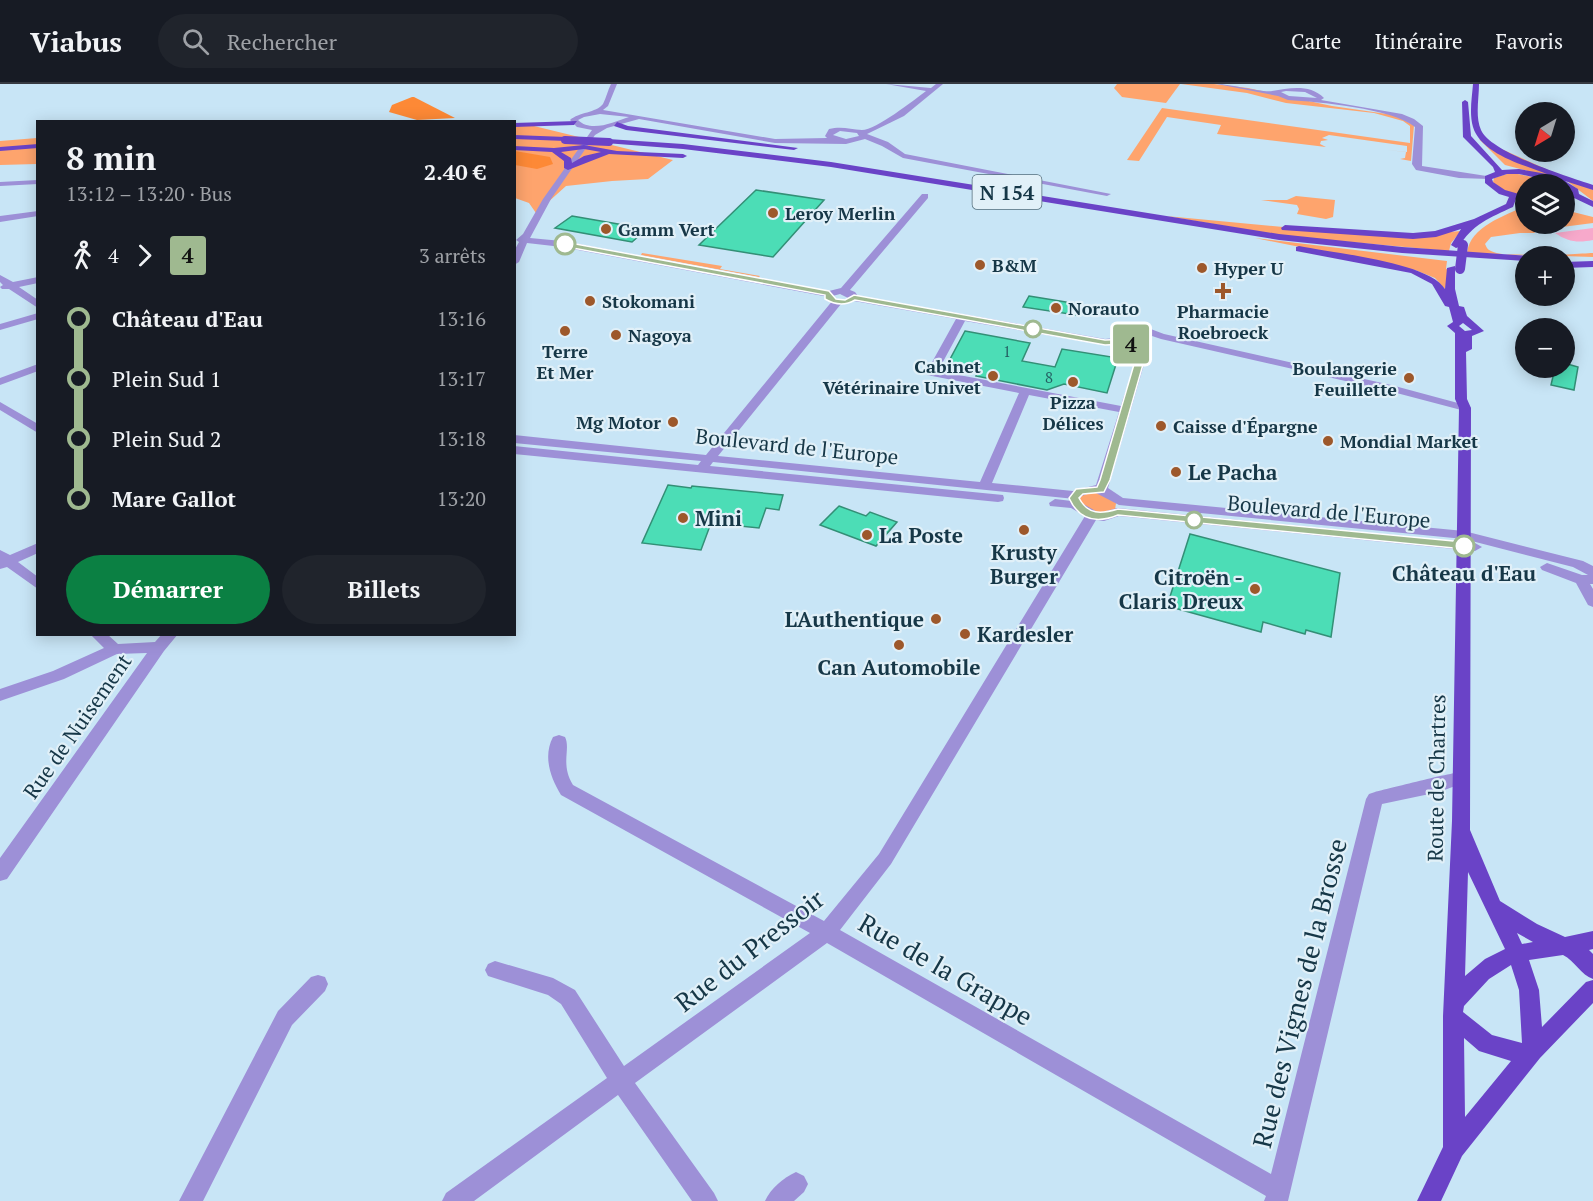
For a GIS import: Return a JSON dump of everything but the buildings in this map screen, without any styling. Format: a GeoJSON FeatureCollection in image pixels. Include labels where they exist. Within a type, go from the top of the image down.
{"type":"FeatureCollection","features":[{"type":"Feature","properties":{"kind":"main road"},"geometry":{"type":"LineString","coordinates":[[1476,84],[1474,134],[1480,145],[1501,164],[1530,174]]}},
{"type":"Feature","properties":{"kind":"main road"},"geometry":{"type":"LineString","coordinates":[[1466,95],[1467,137],[1500,173]]}},
{"type":"Feature","properties":{"kind":"main road"},"geometry":{"type":"LineString","coordinates":[[620,120],[626,128],[810,146]]}},
{"type":"Feature","properties":{"kind":"main road"},"geometry":{"type":"LineString","coordinates":[[1476,120],[1480,135],[1494,146],[1593,188]]}},
{"type":"Feature","properties":{"kind":"main road"},"geometry":{"type":"LineString","coordinates":[[516,125],[574,123]]}},
{"type":"Feature","properties":{"kind":"main road","name":"N 154"},"geometry":{"type":"LineString","coordinates":[[516,137],[608,141],[736,151],[860,167],[1188,224],[1283,237],[1394,249],[1515,257]]}},
{"type":"Feature","properties":{"kind":"main road","name":"N 154"},"geometry":{"type":"LineString","coordinates":[[608,141],[821,164],[1180,226],[1419,256],[1515,263]]}},
{"type":"Feature","properties":{"kind":"main road"},"geometry":{"type":"LineString","coordinates":[[516,148],[554,150],[584,147],[616,153],[713,158],[819,168],[998,194]]}},
{"type":"Feature","properties":{"kind":"main road"},"geometry":{"type":"LineString","coordinates":[[0,151],[36,149]]}},
{"type":"Feature","properties":{"kind":"main road"},"geometry":{"type":"LineString","coordinates":[[554,150],[568,160],[568,168],[587,158],[616,153]]}},
{"type":"Feature","properties":{"kind":"main road"},"geometry":{"type":"LineString","coordinates":[[736,151],[848,163],[1164,216],[1226,223],[1413,236],[1436,234],[1477,221],[1510,205],[1513,196],[1489,180],[1500,173],[1522,172]]}},
{"type":"Feature","properties":{"kind":"main road"},"geometry":{"type":"LineString","coordinates":[[887,164],[1064,197],[1226,223]]}},
{"type":"Feature","properties":{"kind":"main road"},"geometry":{"type":"LineString","coordinates":[[1575,200],[1593,204]]}},
{"type":"Feature","properties":{"kind":"main road"},"geometry":{"type":"LineString","coordinates":[[1575,201],[1593,209]]}},
{"type":"Feature","properties":{"kind":"main road"},"geometry":{"type":"LineString","coordinates":[[1460,245],[1478,227],[1515,207]]}},
{"type":"Feature","properties":{"kind":"main road"},"geometry":{"type":"LineString","coordinates":[[1460,245],[1462,233],[1477,221]]}},
{"type":"Feature","properties":{"kind":"main road"},"geometry":{"type":"LineString","coordinates":[[1180,226],[1414,271],[1436,282],[1453,308]]}},
{"type":"Feature","properties":{"kind":"main road","name":"Route de Chartres"},"geometry":{"type":"LineString","coordinates":[[1460,245],[1450,290],[1453,308],[1463,328]]}},
{"type":"Feature","properties":{"kind":"main road"},"geometry":{"type":"LineString","coordinates":[[1575,259],[1593,259]]}},
{"type":"Feature","properties":{"kind":"main road"},"geometry":{"type":"LineString","coordinates":[[1575,265],[1590,264]]}},
{"type":"Feature","properties":{"kind":"main road","name":"Route de Chartres"},"geometry":{"type":"LineString","coordinates":[[1454,1148],[1454,1009],[1461,821],[1465,408],[1469,401],[1456,268]]}},
{"type":"Feature","properties":{"kind":"main road"},"geometry":{"type":"LineString","coordinates":[[1461,821],[1476,869],[1518,955],[1529,990],[1531,1053]]}},
{"type":"Feature","properties":{"kind":"main road"},"geometry":{"type":"LineString","coordinates":[[1493,906],[1538,935],[1569,947],[1589,961],[1593,970]]}},
{"type":"Feature","properties":{"kind":"main road"},"geometry":{"type":"LineString","coordinates":[[1531,1053],[1486,1044],[1454,1009],[1492,965],[1518,955],[1569,947],[1593,940]]}},
{"type":"Feature","properties":{"kind":"main road"},"geometry":{"type":"LineString","coordinates":[[1429,1201],[1454,1148],[1531,1053],[1593,989]]}},
{"type":"Feature","properties":{"kind":"street"},"geometry":{"type":"LineString","coordinates":[[595,112],[605,106],[614,84]]}},
{"type":"Feature","properties":{"kind":"street"},"geometry":{"type":"LineString","coordinates":[[889,84],[933,90]]}},
{"type":"Feature","properties":{"kind":"street"},"geometry":{"type":"LineString","coordinates":[[516,257],[523,238],[592,133],[620,120],[639,117],[810,146],[832,138],[862,136],[902,114],[940,84]]}},
{"type":"Feature","properties":{"kind":"street"},"geometry":{"type":"LineString","coordinates":[[1220,84],[1279,91],[1307,100],[1390,113],[1413,120],[1419,126],[1416,166],[1428,171],[1489,180]]}},
{"type":"Feature","properties":{"kind":"street"},"geometry":{"type":"LineString","coordinates":[[1279,91],[1300,84],[1321,98],[1343,107]]}},
{"type":"Feature","properties":{"kind":"street"},"geometry":{"type":"LineString","coordinates":[[1289,88],[1310,91]]}},
{"type":"Feature","properties":{"kind":"street"},"geometry":{"type":"LineString","coordinates":[[1307,100],[1321,98]]}},
{"type":"Feature","properties":{"kind":"street"},"geometry":{"type":"LineString","coordinates":[[605,106],[620,120]]}},
{"type":"Feature","properties":{"kind":"street"},"geometry":{"type":"LineString","coordinates":[[604,127],[585,127],[574,123],[576,117],[595,112],[612,112]]}},
{"type":"Feature","properties":{"kind":"street"},"geometry":{"type":"LineString","coordinates":[[832,138],[830,132],[836,130],[882,124]]}},
{"type":"Feature","properties":{"kind":"street"},"geometry":{"type":"LineString","coordinates":[[585,127],[592,133]]}},
{"type":"Feature","properties":{"kind":"street"},"geometry":{"type":"LineString","coordinates":[[854,129],[862,136],[903,156],[1107,194]]}},
{"type":"Feature","properties":{"kind":"street"},"geometry":{"type":"LineString","coordinates":[[0,184],[36,182]]}},
{"type":"Feature","properties":{"kind":"street"},"geometry":{"type":"LineString","coordinates":[[704,464],[833,298],[844,291],[925,196]]}},
{"type":"Feature","properties":{"kind":"street"},"geometry":{"type":"LineString","coordinates":[[0,219],[36,213]]}},
{"type":"Feature","properties":{"kind":"street"},"geometry":{"type":"LineString","coordinates":[[523,238],[846,302],[854,298],[1112,343],[1124,339],[1161,336],[1380,386],[1465,408]]}},
{"type":"Feature","properties":{"kind":"street"},"geometry":{"type":"LineString","coordinates":[[0,278],[5,287],[36,304]]}},
{"type":"Feature","properties":{"kind":"street"},"geometry":{"type":"LineString","coordinates":[[5,287],[36,280]]}},
{"type":"Feature","properties":{"kind":"street"},"geometry":{"type":"LineString","coordinates":[[844,291],[852,294],[854,298]]}},
{"type":"Feature","properties":{"kind":"street"},"geometry":{"type":"LineString","coordinates":[[0,327],[36,317]]}},
{"type":"Feature","properties":{"kind":"street"},"geometry":{"type":"LineString","coordinates":[[962,317],[931,374],[1125,410]]}},
{"type":"Feature","properties":{"kind":"street"},"geometry":{"type":"LineString","coordinates":[[1101,490],[1140,361],[1146,350],[1147,336],[1139,327],[1116,328],[1140,361]]}},
{"type":"Feature","properties":{"kind":"street"},"geometry":{"type":"LineString","coordinates":[[0,382],[36,368]]}},
{"type":"Feature","properties":{"kind":"street"},"geometry":{"type":"LineString","coordinates":[[984,486],[1025,392]]}},
{"type":"Feature","properties":{"kind":"street"},"geometry":{"type":"LineString","coordinates":[[0,405],[36,429]]}},
{"type":"Feature","properties":{"kind":"street","name":"Boulevard de l'Europe"},"geometry":{"type":"LineString","coordinates":[[516,439],[704,464],[1081,505]]}},
{"type":"Feature","properties":{"kind":"street","name":"Boulevard de l'Europe"},"geometry":{"type":"LineString","coordinates":[[516,450],[984,486],[1081,505],[1106,516],[1118,506],[1464,540],[1488,549],[1590,574]]}},
{"type":"Feature","properties":{"kind":"street","name":"Boulevard de l'Europe"},"geometry":{"type":"LineString","coordinates":[[1081,505],[1086,490],[1101,490],[1112,494],[1118,506]]}},
{"type":"Feature","properties":{"kind":"street","name":"Rue du Pressoir"},"geometry":{"type":"LineString","coordinates":[[454,1201],[826,932],[885,859],[1081,505]]}},
{"type":"Feature","properties":{"kind":"street"},"geometry":{"type":"LineString","coordinates":[[3,560],[36,548]]}},
{"type":"Feature","properties":{"kind":"street"},"geometry":{"type":"LineString","coordinates":[[3,560],[36,584]]}},
{"type":"Feature","properties":{"kind":"street"},"geometry":{"type":"LineString","coordinates":[[1590,574],[1593,602]]}},
{"type":"Feature","properties":{"kind":"street"},"geometry":{"type":"LineString","coordinates":[[99,636],[115,649]]}},
{"type":"Feature","properties":{"kind":"street","name":"Rue de Nuisement"},"geometry":{"type":"LineString","coordinates":[[0,873],[159,647],[169,636]]}},
{"type":"Feature","properties":{"kind":"street"},"geometry":{"type":"LineString","coordinates":[[0,695],[41,682],[115,649],[159,647]]}},
{"type":"Feature","properties":{"kind":"street","name":"Rue de la Grappe"},"geometry":{"type":"LineString","coordinates":[[559,741],[555,761],[558,776],[567,790],[826,932],[1277,1196]]}},
{"type":"Feature","properties":{"kind":"street","name":"Rue des Vignes de la Brosse"},"geometry":{"type":"LineString","coordinates":[[1277,1196],[1375,799],[1439,785],[1460,777]]}},
{"type":"Feature","properties":{"kind":"street"},"geometry":{"type":"LineString","coordinates":[[495,970],[553,987],[568,997],[621,1081],[706,1201]]}},
{"type":"Feature","properties":{"kind":"street"},"geometry":{"type":"LineString","coordinates":[[191,1201],[285,1018],[318,984]]}},
{"type":"Feature","properties":{"kind":"street"},"geometry":{"type":"LineString","coordinates":[[777,1201],[796,1184]]}},
{"type":"Feature","properties":{"kind":"shaded area"},"geometry":{"type":"Polygon","coordinates":[[[1117,84],[1180,84],[1166,103],[1122,97],[1114,88],[1117,84]]]}},
{"type":"Feature","properties":{"kind":"shaded area"},"geometry":{"type":"Polygon","coordinates":[[[1181,84],[1214,84],[1248,88],[1332,106],[1394,115],[1414,125],[1411,161],[1400,159],[1405,158],[1406,152],[1387,150],[1407,152],[1407,146],[1329,135],[1322,138],[1328,140],[1321,141],[1320,144],[1326,147],[1217,134],[1221,125],[1167,117],[1139,161],[1127,160],[1162,108],[1410,143],[1410,126],[1403,121],[1374,113],[1286,103],[1247,93],[1181,84]]]}},
{"type":"Feature","properties":{"kind":"shaded area"},"geometry":{"type":"Polygon","coordinates":[[[412,97],[455,118],[417,120],[389,112],[392,105],[412,97]]]}},
{"type":"Feature","properties":{"kind":"shaded area"},"geometry":{"type":"Polygon","coordinates":[[[516,124],[534,126],[673,160],[648,179],[566,186],[536,213],[529,203],[516,198],[516,124]]]}},
{"type":"Feature","properties":{"kind":"shaded area"},"geometry":{"type":"Polygon","coordinates":[[[36,138],[36,164],[0,165],[0,141],[36,138]]]}},
{"type":"Feature","properties":{"kind":"shaded area"},"geometry":{"type":"Polygon","coordinates":[[[1479,139],[1515,155],[1515,162],[1530,162],[1557,174],[1540,174],[1505,165],[1479,139]]]}},
{"type":"Feature","properties":{"kind":"shaded area"},"geometry":{"type":"Polygon","coordinates":[[[516,151],[550,157],[553,164],[537,169],[516,165],[516,151]]]}},
{"type":"Feature","properties":{"kind":"shaded area"},"geometry":{"type":"Polygon","coordinates":[[[1515,174],[1515,194],[1496,185],[1493,182],[1494,178],[1515,174]]]}},
{"type":"Feature","properties":{"kind":"shaded area"},"geometry":{"type":"Polygon","coordinates":[[[1575,182],[1593,190],[1593,201],[1575,187],[1575,182]]]}},
{"type":"Feature","properties":{"kind":"shaded area"},"geometry":{"type":"Polygon","coordinates":[[[1296,196],[1335,200],[1333,217],[1326,219],[1297,214],[1299,209],[1297,205],[1261,200],[1287,200],[1296,196]]]}},
{"type":"Feature","properties":{"kind":"shaded area"},"geometry":{"type":"Polygon","coordinates":[[[1515,211],[1515,234],[1491,237],[1485,244],[1491,251],[1505,254],[1467,253],[1470,244],[1481,229],[1515,211]]]}},
{"type":"Feature","properties":{"kind":"shaded area"},"geometry":{"type":"Polygon","coordinates":[[[1575,212],[1593,217],[1593,223],[1575,225],[1575,212]]]}},
{"type":"Feature","properties":{"kind":"shaded area"},"geometry":{"type":"Polygon","coordinates":[[[1166,216],[1390,237],[1461,231],[1451,243],[1449,251],[1284,236],[1166,216]]]}},
{"type":"Feature","properties":{"kind":"shaded area"},"geometry":{"type":"Polygon","coordinates":[[[1593,228],[1593,240],[1569,240],[1557,234],[1575,234],[1575,230],[1593,228]]]}},
{"type":"Feature","properties":{"kind":"shaded area"},"geometry":{"type":"Polygon","coordinates":[[[1255,238],[1447,261],[1446,269],[1450,270],[1445,289],[1435,278],[1415,270],[1255,238]]]}},
{"type":"Feature","properties":{"kind":"shaded area"},"geometry":{"type":"Polygon","coordinates":[[[642,253],[722,266],[720,269],[760,276],[759,277],[641,255],[642,253]]]}},
{"type":"Feature","properties":{"kind":"shaded area"},"geometry":{"type":"Polygon","coordinates":[[[1593,253],[1593,257],[1575,256],[1575,254],[1593,253]]]}},
{"type":"Feature","properties":{"kind":"shaded area"},"geometry":{"type":"Polygon","coordinates":[[[1098,492],[1116,503],[1115,510],[1099,514],[1080,504],[1082,495],[1098,492]]]}},
{"type":"Feature","properties":{"kind":"bus line","name":"4"},"geometry":{"type":"LineString","coordinates":[[565,244],[829,294],[828,297],[834,302],[842,303],[854,298],[1105,342],[1130,341],[1140,361],[1101,490],[1086,490],[1074,498],[1076,505],[1085,513],[1106,516],[1118,512],[1464,546]]}},
{"type":"Feature","properties":{"kind":"place","name":"Leroy Merlin"},"geometry":{"type":"Point","coordinates":[773,213]}},
{"type":"Feature","properties":{"kind":"place","name":"Gamm Vert"},"geometry":{"type":"Point","coordinates":[606,229]}},
{"type":"Feature","properties":{"kind":"place","name":"B&M"},"geometry":{"type":"Point","coordinates":[980,265]}},
{"type":"Feature","properties":{"kind":"place","name":"Hyper U"},"geometry":{"type":"Point","coordinates":[1202,268]}},
{"type":"Feature","properties":{"kind":"place","name":"Pharmacie Roebroeck"},"geometry":{"type":"Point","coordinates":[1223,291]}},
{"type":"Feature","properties":{"kind":"place","name":"Stokomani"},"geometry":{"type":"Point","coordinates":[590,301]}},
{"type":"Feature","properties":{"kind":"place","name":"Norauto"},"geometry":{"type":"Point","coordinates":[1056,308]}},
{"type":"Feature","properties":{"kind":"place","name":"Terre Et Mer"},"geometry":{"type":"Point","coordinates":[565,331]}},
{"type":"Feature","properties":{"kind":"place","name":"Nagoya"},"geometry":{"type":"Point","coordinates":[616,335]}},
{"type":"Feature","properties":{"kind":"place","name":"Cabinet Vétérinaire Univet"},"geometry":{"type":"Point","coordinates":[993,376]}},
{"type":"Feature","properties":{"kind":"place","name":"Boulangerie Feuillette"},"geometry":{"type":"Point","coordinates":[1409,378]}},
{"type":"Feature","properties":{"kind":"place","name":"Pizza Délices"},"geometry":{"type":"Point","coordinates":[1073,382]}},
{"type":"Feature","properties":{"kind":"place","name":"Mg Motor"},"geometry":{"type":"Point","coordinates":[673,422]}},
{"type":"Feature","properties":{"kind":"place","name":"Caisse d'Épargne"},"geometry":{"type":"Point","coordinates":[1161,426]}},
{"type":"Feature","properties":{"kind":"place","name":"Mondial Market"},"geometry":{"type":"Point","coordinates":[1328,441]}},
{"type":"Feature","properties":{"kind":"place","name":"Le Pacha"},"geometry":{"type":"Point","coordinates":[1176,472]}},
{"type":"Feature","properties":{"kind":"place","name":"Mini"},"geometry":{"type":"Point","coordinates":[683,518]}},
{"type":"Feature","properties":{"kind":"place","name":"Krusty Burger"},"geometry":{"type":"Point","coordinates":[1024,530]}},
{"type":"Feature","properties":{"kind":"place","name":"La Poste"},"geometry":{"type":"Point","coordinates":[867,535]}},
{"type":"Feature","properties":{"kind":"place","name":"Château d'Eau"},"geometry":{"type":"Point","coordinates":[1464,546]}},
{"type":"Feature","properties":{"kind":"place","name":"Citroën - Claris Dreux"},"geometry":{"type":"Point","coordinates":[1255,589]}},
{"type":"Feature","properties":{"kind":"place","name":"L'Authentique"},"geometry":{"type":"Point","coordinates":[936,619]}},
{"type":"Feature","properties":{"kind":"place","name":"Kardesler"},"geometry":{"type":"Point","coordinates":[965,634]}},
{"type":"Feature","properties":{"kind":"place","name":"Can Automobile"},"geometry":{"type":"Point","coordinates":[899,645]}}]}
